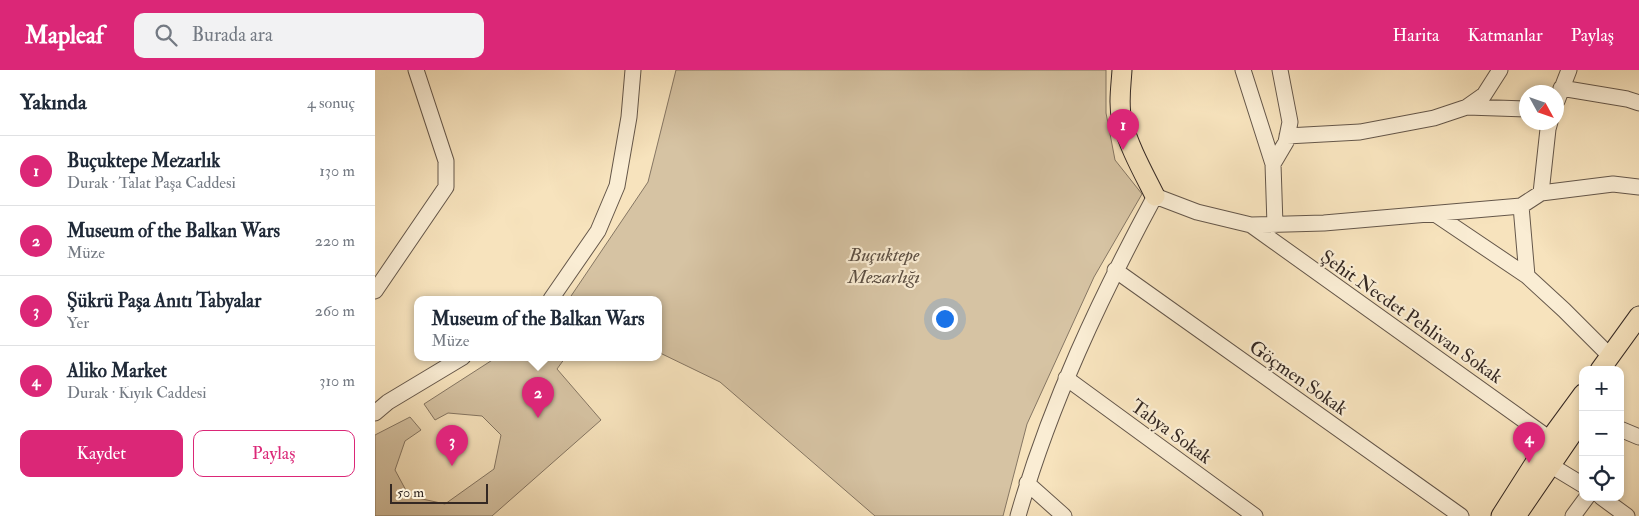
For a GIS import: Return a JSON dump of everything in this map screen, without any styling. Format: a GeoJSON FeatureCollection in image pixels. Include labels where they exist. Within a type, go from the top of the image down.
{"type":"FeatureCollection","features":[{"type":"Feature","properties":{"kind":"main road"},"geometry":{"type":"LineString","coordinates":[[1122,70],[1120,96],[1122,119],[1135,156],[1155,196]]}},
{"type":"Feature","properties":{"kind":"main road"},"geometry":{"type":"LineString","coordinates":[[1609,365],[1639,316]]}},
{"type":"Feature","properties":{"kind":"main road"},"geometry":{"type":"LineString","coordinates":[[1609,365],[1639,337]]}},
{"type":"Feature","properties":{"kind":"main road"},"geometry":{"type":"LineString","coordinates":[[1516,516],[1550,465],[1557,443],[1579,402]]}},
{"type":"Feature","properties":{"kind":"main road"},"geometry":{"type":"LineString","coordinates":[[1501,516],[1557,443],[1579,422]]}},
{"type":"Feature","properties":{"kind":"street"},"geometry":{"type":"LineString","coordinates":[[375,291],[446,187],[446,162],[417,70]]}},
{"type":"Feature","properties":{"kind":"street"},"geometry":{"type":"LineString","coordinates":[[553,296],[598,231],[617,186],[629,117],[633,70]]}},
{"type":"Feature","properties":{"kind":"street"},"geometry":{"type":"LineString","coordinates":[[1243,70],[1273,164],[1275,225]]}},
{"type":"Feature","properties":{"kind":"street"},"geometry":{"type":"LineString","coordinates":[[1273,164],[1286,142],[1290,122],[1280,70]]}},
{"type":"Feature","properties":{"kind":"street"},"geometry":{"type":"LineString","coordinates":[[1287,136],[1360,132],[1434,118],[1467,106],[1484,95],[1500,70]]}},
{"type":"Feature","properties":{"kind":"street"},"geometry":{"type":"LineString","coordinates":[[1563,85],[1569,70]]}},
{"type":"Feature","properties":{"kind":"street"},"geometry":{"type":"LineString","coordinates":[[1564,94],[1627,99],[1639,103]]}},
{"type":"Feature","properties":{"kind":"street"},"geometry":{"type":"LineString","coordinates":[[1467,106],[1519,109]]}},
{"type":"Feature","properties":{"kind":"street"},"geometry":{"type":"LineString","coordinates":[[1541,193],[1547,130]]}},
{"type":"Feature","properties":{"kind":"street"},"geometry":{"type":"LineString","coordinates":[[1018,516],[1027,483],[1066,378],[1115,270],[1155,196],[1197,212],[1251,225],[1275,225],[1324,223],[1521,206],[1541,193],[1613,184],[1639,187]]}},
{"type":"Feature","properties":{"kind":"street"},"geometry":{"type":"LineString","coordinates":[[1521,206],[1527,276]]}},
{"type":"Feature","properties":{"kind":"street"},"geometry":{"type":"LineString","coordinates":[[1435,214],[1527,276],[1564,310],[1609,365]]}},
{"type":"Feature","properties":{"kind":"street","name":"Şehit Necdet Pehlivan Sokak"},"geometry":{"type":"LineString","coordinates":[[1251,225],[1557,443]]}},
{"type":"Feature","properties":{"kind":"street","name":"Göçmen Sokak"},"geometry":{"type":"LineString","coordinates":[[1115,270],[1461,516]]}},
{"type":"Feature","properties":{"kind":"street"},"geometry":{"type":"LineString","coordinates":[[375,413],[388,402],[456,361]]}},
{"type":"Feature","properties":{"kind":"street","name":"Tabya Sokak"},"geometry":{"type":"LineString","coordinates":[[1066,378],[1255,516]]}},
{"type":"Feature","properties":{"kind":"street"},"geometry":{"type":"LineString","coordinates":[[1624,431],[1639,437]]}},
{"type":"Feature","properties":{"kind":"street"},"geometry":{"type":"LineString","coordinates":[[1550,465],[1579,483]]}},
{"type":"Feature","properties":{"kind":"street"},"geometry":{"type":"LineString","coordinates":[[1027,483],[1064,516]]}},
{"type":"Feature","properties":{"kind":"street"},"geometry":{"type":"LineString","coordinates":[[1573,516],[1584,501]]}},
{"type":"Feature","properties":{"kind":"street"},"geometry":{"type":"LineString","coordinates":[[1606,501],[1627,516]]}},
{"type":"Feature","properties":{"kind":"green space","name":"Buçuktepe Mezarlığı"},"geometry":{"type":"Polygon","coordinates":[[[676,70],[1106,70],[1106,113],[1115,160],[1142,194],[1094,277],[1027,424],[1003,516],[875,516],[720,382],[662,354],[662,296],[571,296],[648,182],[676,70]]]}},
{"type":"Feature","properties":{"kind":"green space"},"geometry":{"type":"Polygon","coordinates":[[[491,361],[563,361],[557,369],[601,420],[492,516],[375,516],[375,435],[410,417],[421,430],[405,441],[395,470],[409,496],[445,504],[494,469],[501,435],[482,416],[448,413],[435,420],[424,404],[491,361]]]}},
{"type":"Feature","properties":{"kind":"place","name":"Buçuktepe Mezarlık"},"geometry":{"type":"Point","coordinates":[1123,150]}},
{"type":"Feature","properties":{"kind":"place","name":"Museum of the Balkan Wars"},"geometry":{"type":"Point","coordinates":[538,418]}},
{"type":"Feature","properties":{"kind":"place","name":"Aliko Market"},"geometry":{"type":"Point","coordinates":[1529,463]}},
{"type":"Feature","properties":{"kind":"place","name":"Şükrü Paşa Anıtı Tabyalar"},"geometry":{"type":"Point","coordinates":[452,466]}}]}
